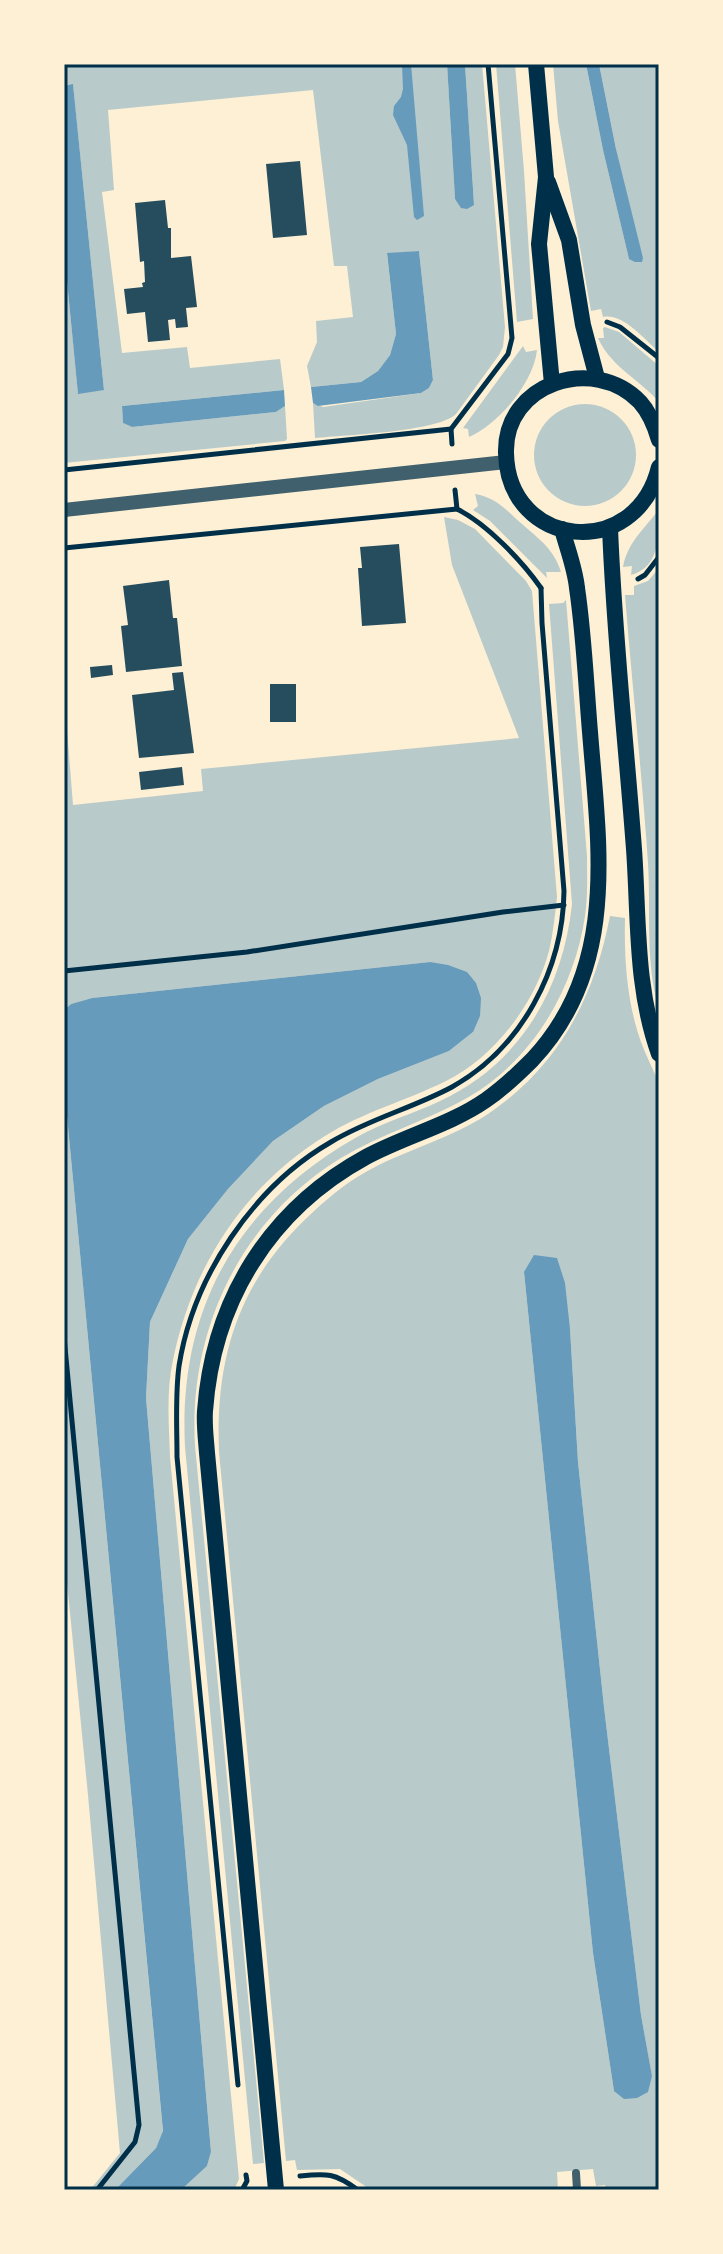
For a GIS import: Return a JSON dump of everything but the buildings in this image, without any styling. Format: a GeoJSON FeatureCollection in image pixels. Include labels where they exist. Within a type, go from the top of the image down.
{"type":"FeatureCollection","features":[{"type":"Feature","properties":{"kind":"main road"},"geometry":{"type":"LineString","coordinates":[[536,64],[546,177],[539,244],[552,384]]}},
{"type":"Feature","properties":{"kind":"main road"},"geometry":{"type":"LineString","coordinates":[[546,177],[569,240],[583,325],[597,378]]}},
{"type":"Feature","properties":{"kind":"main road"},"geometry":{"type":"LineString","coordinates":[[659,440],[653,421],[642,404],[626,390],[597,378],[566,379],[530,398],[517,414],[507,441],[506,462],[512,487],[536,517],[562,529],[589,532],[610,527],[629,517],[645,502],[655,484],[659,467]]}},
{"type":"Feature","properties":{"kind":"main road"},"geometry":{"type":"LineString","coordinates":[[610,527],[637,884],[638,955],[643,996],[659,1054]]}},
{"type":"Feature","properties":{"kind":"main road"},"geometry":{"type":"LineString","coordinates":[[276,2184],[207,1453],[205,1414],[209,1378],[218,1335],[235,1292],[255,1255],[282,1222],[326,1181],[487,1100],[531,1061],[546,1043],[571,1004],[582,979],[597,913],[599,857],[577,584],[562,529]]}},
{"type":"Feature","properties":{"kind":"street"},"geometry":{"type":"LineString","coordinates":[[64,510],[506,462]]}},
{"type":"Feature","properties":{"kind":"street"},"geometry":{"type":"LineString","coordinates":[[576,2173],[577,2190]]}},
{"type":"Feature","properties":{"kind":"path"},"geometry":{"type":"LineString","coordinates":[[488,64],[512,338]]}},
{"type":"Feature","properties":{"kind":"path"},"geometry":{"type":"LineString","coordinates":[[583,325],[613,323],[659,358]]}},
{"type":"Feature","properties":{"kind":"path"},"geometry":{"type":"LineString","coordinates":[[64,470],[451,429]]}},
{"type":"Feature","properties":{"kind":"path"},"geometry":{"type":"LineString","coordinates":[[64,548],[457,509]]}},
{"type":"Feature","properties":{"kind":"path"},"geometry":{"type":"LineString","coordinates":[[238,2086],[177,1457],[176,1401],[180,1363],[203,1285],[242,1220],[302,1162],[347,1133],[457,1084],[479,1069],[524,1020],[547,980],[563,925],[564,880],[541,588]]}},
{"type":"Feature","properties":{"kind":"path"},"geometry":{"type":"LineString","coordinates":[[64,971],[247,952],[564,905]]}},
{"type":"Feature","properties":{"kind":"path"},"geometry":{"type":"LineString","coordinates":[[64,1337],[139,2125],[135,2142],[97,2190]]}},
{"type":"Feature","properties":{"kind":"path"},"geometry":{"type":"LineString","coordinates":[[242,2190],[247,2181],[245,2165]]}},
{"type":"Feature","properties":{"kind":"path"},"geometry":{"type":"LineString","coordinates":[[247,2181],[276,2184],[329,2174],[358,2190]]}},
{"type":"Feature","properties":{"kind":"shaded area"},"geometry":{"type":"Polygon","coordinates":[[[64,64],[447,64],[455,199],[474,205],[465,64],[482,64],[505,327],[499,355],[456,414],[446,420],[411,429],[315,438],[313,403],[323,407],[421,393],[429,388],[433,380],[419,251],[387,254],[396,334],[390,355],[378,371],[361,382],[311,387],[307,366],[317,342],[316,321],[353,317],[347,266],[334,266],[313,90],[108,110],[114,190],[102,192],[122,353],[187,347],[190,368],[280,359],[284,390],[122,406],[123,423],[132,427],[276,412],[285,406],[287,439],[64,463],[64,250],[78,393],[104,389],[73,85],[64,86],[64,64]]]}},
{"type":"Feature","properties":{"kind":"shaded area"},"geometry":{"type":"Polygon","coordinates":[[[496,64],[515,64],[524,171],[533,319],[517,322],[496,64]]]}},
{"type":"Feature","properties":{"kind":"shaded area"},"geometry":{"type":"Polygon","coordinates":[[[553,64],[586,64],[629,259],[616,149],[599,64],[659,64],[659,352],[626,323],[603,317],[601,309],[591,311],[558,121],[553,64]]]}},
{"type":"Feature","properties":{"kind":"shaded area"},"geometry":{"type":"Polygon","coordinates":[[[605,327],[619,332],[659,366],[659,402],[610,357],[598,338],[604,338],[605,327]]]}},
{"type":"Feature","properties":{"kind":"shaded area"},"geometry":{"type":"Polygon","coordinates":[[[523,346],[526,352],[537,350],[522,388],[502,413],[469,437],[468,429],[463,428],[523,346]]]}},
{"type":"Feature","properties":{"kind":"shaded area"},"geometry":{"type":"Polygon","coordinates":[[[585,404],[604,408],[621,419],[632,436],[636,455],[632,474],[621,491],[604,502],[585,506],[566,502],[549,491],[538,474],[534,455],[538,436],[549,419],[566,408],[585,404]]]}},
{"type":"Feature","properties":{"kind":"shaded area"},"geometry":{"type":"Polygon","coordinates":[[[475,494],[501,505],[540,540],[561,572],[546,572],[547,578],[490,521],[473,510],[478,506],[475,494]]]}},
{"type":"Feature","properties":{"kind":"shaded area"},"geometry":{"type":"Polygon","coordinates":[[[659,509],[658,538],[653,557],[641,571],[631,575],[632,566],[623,567],[625,558],[659,509]]]}},
{"type":"Feature","properties":{"kind":"shaded area"},"geometry":{"type":"Polygon","coordinates":[[[444,517],[475,529],[532,591],[557,897],[553,931],[543,971],[534,990],[511,1026],[481,1058],[446,1081],[339,1128],[296,1156],[269,1179],[225,1232],[193,1293],[182,1326],[169,1384],[170,1457],[239,2179],[234,2190],[181,2190],[207,2166],[211,2152],[146,1398],[150,1322],[188,1239],[228,1189],[273,1141],[324,1106],[378,1079],[449,1051],[473,1032],[430,962],[92,998],[71,1004],[64,1010],[64,692],[73,805],[203,791],[201,769],[519,738],[452,565],[444,517]]]}},
{"type":"Feature","properties":{"kind":"shaded area"},"geometry":{"type":"Polygon","coordinates":[[[659,568],[659,1009],[650,955],[648,863],[625,595],[634,595],[634,586],[648,581],[659,568]]]}},
{"type":"Feature","properties":{"kind":"shaded area"},"geometry":{"type":"Polygon","coordinates":[[[566,600],[587,886],[579,944],[560,996],[530,1044],[490,1083],[467,1098],[341,1158],[306,1183],[275,1212],[249,1245],[228,1281],[212,1320],[201,1361],[195,1403],[195,1446],[264,2163],[253,2164],[185,1447],[185,1397],[192,1350],[205,1306],[223,1266],[248,1229],[279,1195],[315,1164],[357,1137],[440,1101],[493,1067],[515,1045],[547,994],[559,965],[572,904],[549,604],[566,600]]]}},
{"type":"Feature","properties":{"kind":"shaded area"},"geometry":{"type":"Polygon","coordinates":[[[610,916],[625,918],[626,965],[632,1012],[659,1083],[659,2190],[606,2190],[605,2185],[596,2186],[593,2169],[557,2172],[558,2190],[371,2190],[340,2169],[297,2170],[295,2160],[286,2161],[219,1452],[222,1383],[237,1321],[250,1292],[287,1238],[326,1200],[358,1177],[467,1126],[518,1090],[539,1070],[572,1024],[595,972],[610,916]],[[524,1272],[593,1953],[614,2091],[652,2077],[641,2015],[604,1707],[578,1462],[570,1329],[524,1272]]]}},
{"type":"Feature","properties":{"kind":"shaded area"},"geometry":{"type":"Polygon","coordinates":[[[64,1084],[163,2132],[156,2148],[115,2190],[90,2190],[120,2153],[64,1552],[64,1084]]]}},
{"type":"Feature","properties":{"kind":"water"},"geometry":{"type":"Polygon","coordinates":[[[402,64],[411,64],[424,216],[417,220],[414,217],[407,145],[393,115],[403,89],[402,64]]]}},
{"type":"Feature","properties":{"kind":"water"},"geometry":{"type":"Polygon","coordinates":[[[447,64],[465,64],[474,205],[467,209],[461,208],[455,199],[447,64]]]}},
{"type":"Feature","properties":{"kind":"water"},"geometry":{"type":"Polygon","coordinates":[[[586,64],[599,64],[642,262],[629,259],[586,64]]]}},
{"type":"Feature","properties":{"kind":"water"},"geometry":{"type":"Polygon","coordinates":[[[73,84],[104,390],[78,394],[64,250],[64,86],[73,84]]]}},
{"type":"Feature","properties":{"kind":"water"},"geometry":{"type":"Polygon","coordinates":[[[419,251],[433,380],[429,388],[421,393],[318,406],[313,403],[311,387],[361,382],[378,371],[390,355],[396,334],[387,253],[419,251]]]}},
{"type":"Feature","properties":{"kind":"water"},"geometry":{"type":"Polygon","coordinates":[[[284,390],[285,406],[276,412],[132,427],[123,423],[122,406],[284,390]]]}},
{"type":"Feature","properties":{"kind":"water"},"geometry":{"type":"Polygon","coordinates":[[[430,962],[467,972],[476,983],[481,998],[480,1016],[473,1032],[449,1051],[378,1079],[324,1106],[273,1141],[228,1189],[188,1239],[150,1322],[146,1398],[211,2152],[207,2166],[181,2190],[115,2190],[156,2148],[163,2131],[64,1084],[64,1010],[71,1004],[92,998],[430,962]]]}},
{"type":"Feature","properties":{"kind":"water"},"geometry":{"type":"Polygon","coordinates":[[[534,1255],[557,1258],[565,1283],[578,1462],[604,1707],[641,2015],[652,2076],[648,2092],[637,2098],[624,2099],[614,2091],[593,1953],[524,1272],[534,1255]]]}}]}
